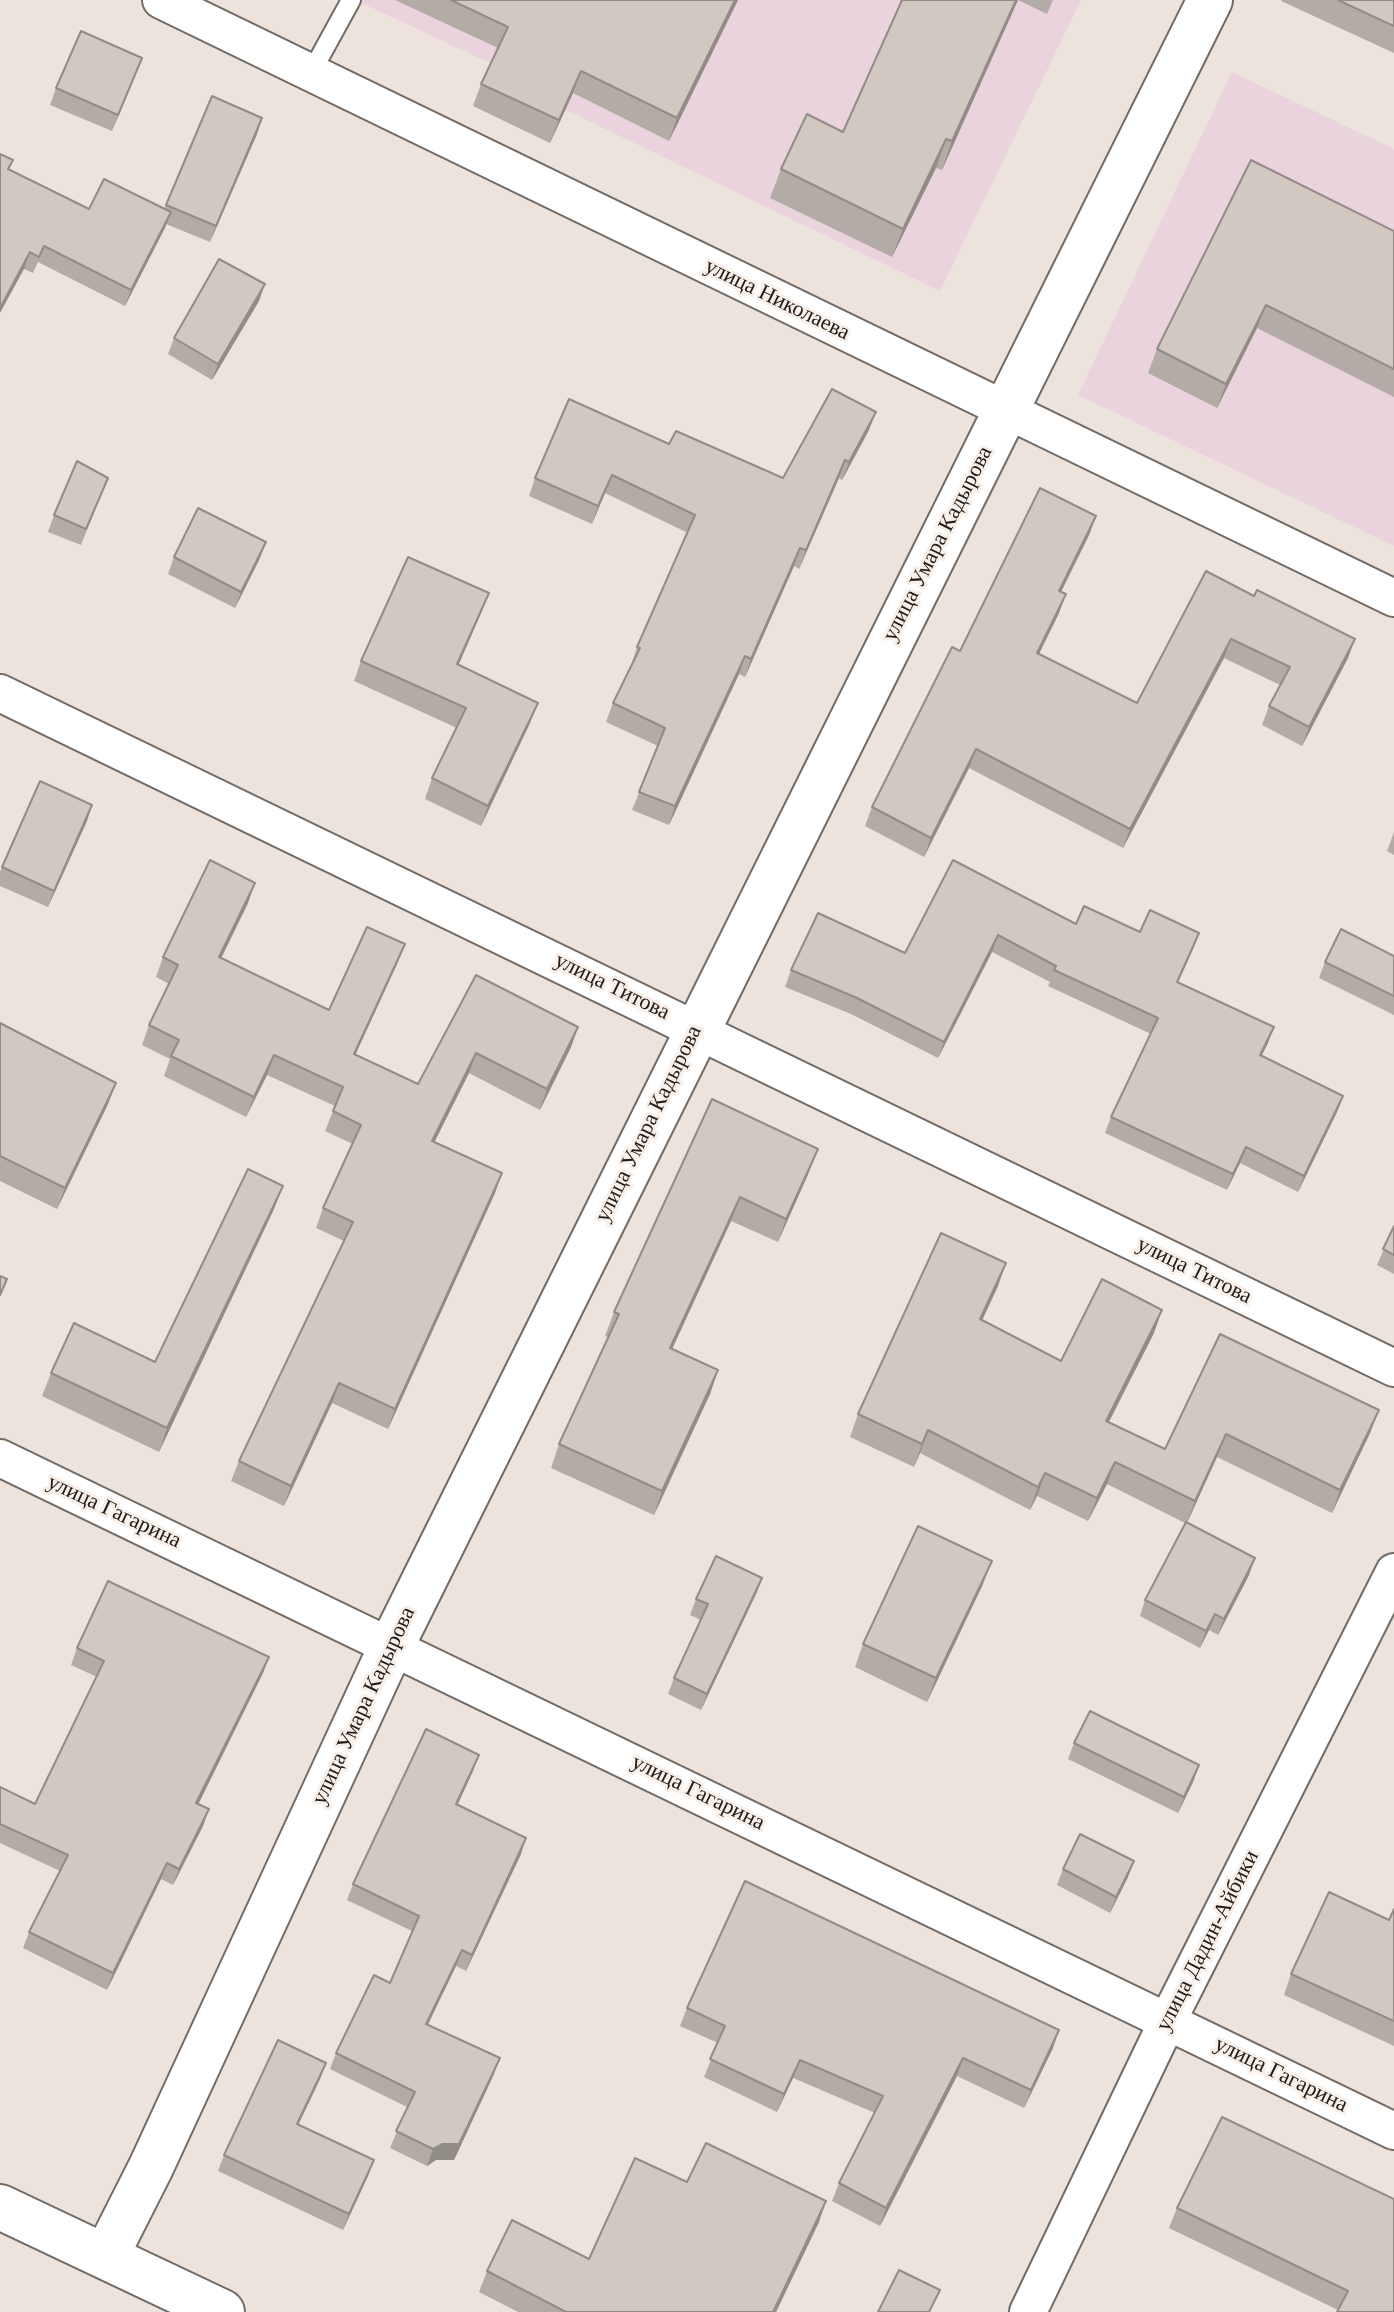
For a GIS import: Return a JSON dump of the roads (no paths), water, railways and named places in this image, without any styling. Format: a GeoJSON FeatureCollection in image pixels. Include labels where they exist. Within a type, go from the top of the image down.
{"type":"FeatureCollection","features":[{"type":"Feature","properties":{"kind":"street","name":"улица Николаева"},"geometry":{"type":"LineString","coordinates":[[161,0],[1394,598]]}},
{"type":"Feature","properties":{"kind":"street","name":"улица Умара Кадырова"},"geometry":{"type":"LineString","coordinates":[[106,2256],[151,2167],[392,1645],[1210,0]]}},
{"type":"Feature","properties":{"kind":"street","name":"улица Титова"},"geometry":{"type":"LineString","coordinates":[[0,693],[1394,1368]]}},
{"type":"Feature","properties":{"kind":"street","name":"улица Гагарина"},"geometry":{"type":"LineString","coordinates":[[0,1458],[1394,2131]]}},
{"type":"Feature","properties":{"kind":"street","name":"улица Дадин-Айбики"},"geometry":{"type":"LineString","coordinates":[[1028,2312],[1168,2020],[1394,1572]]}},
{"type":"Feature","properties":{"kind":"street"},"geometry":{"type":"LineString","coordinates":[[0,2207],[222,2312]]}},
{"type":"Feature","properties":{"kind":"lane"},"geometry":{"type":"LineString","coordinates":[[311,73],[351,0]]}}]}
